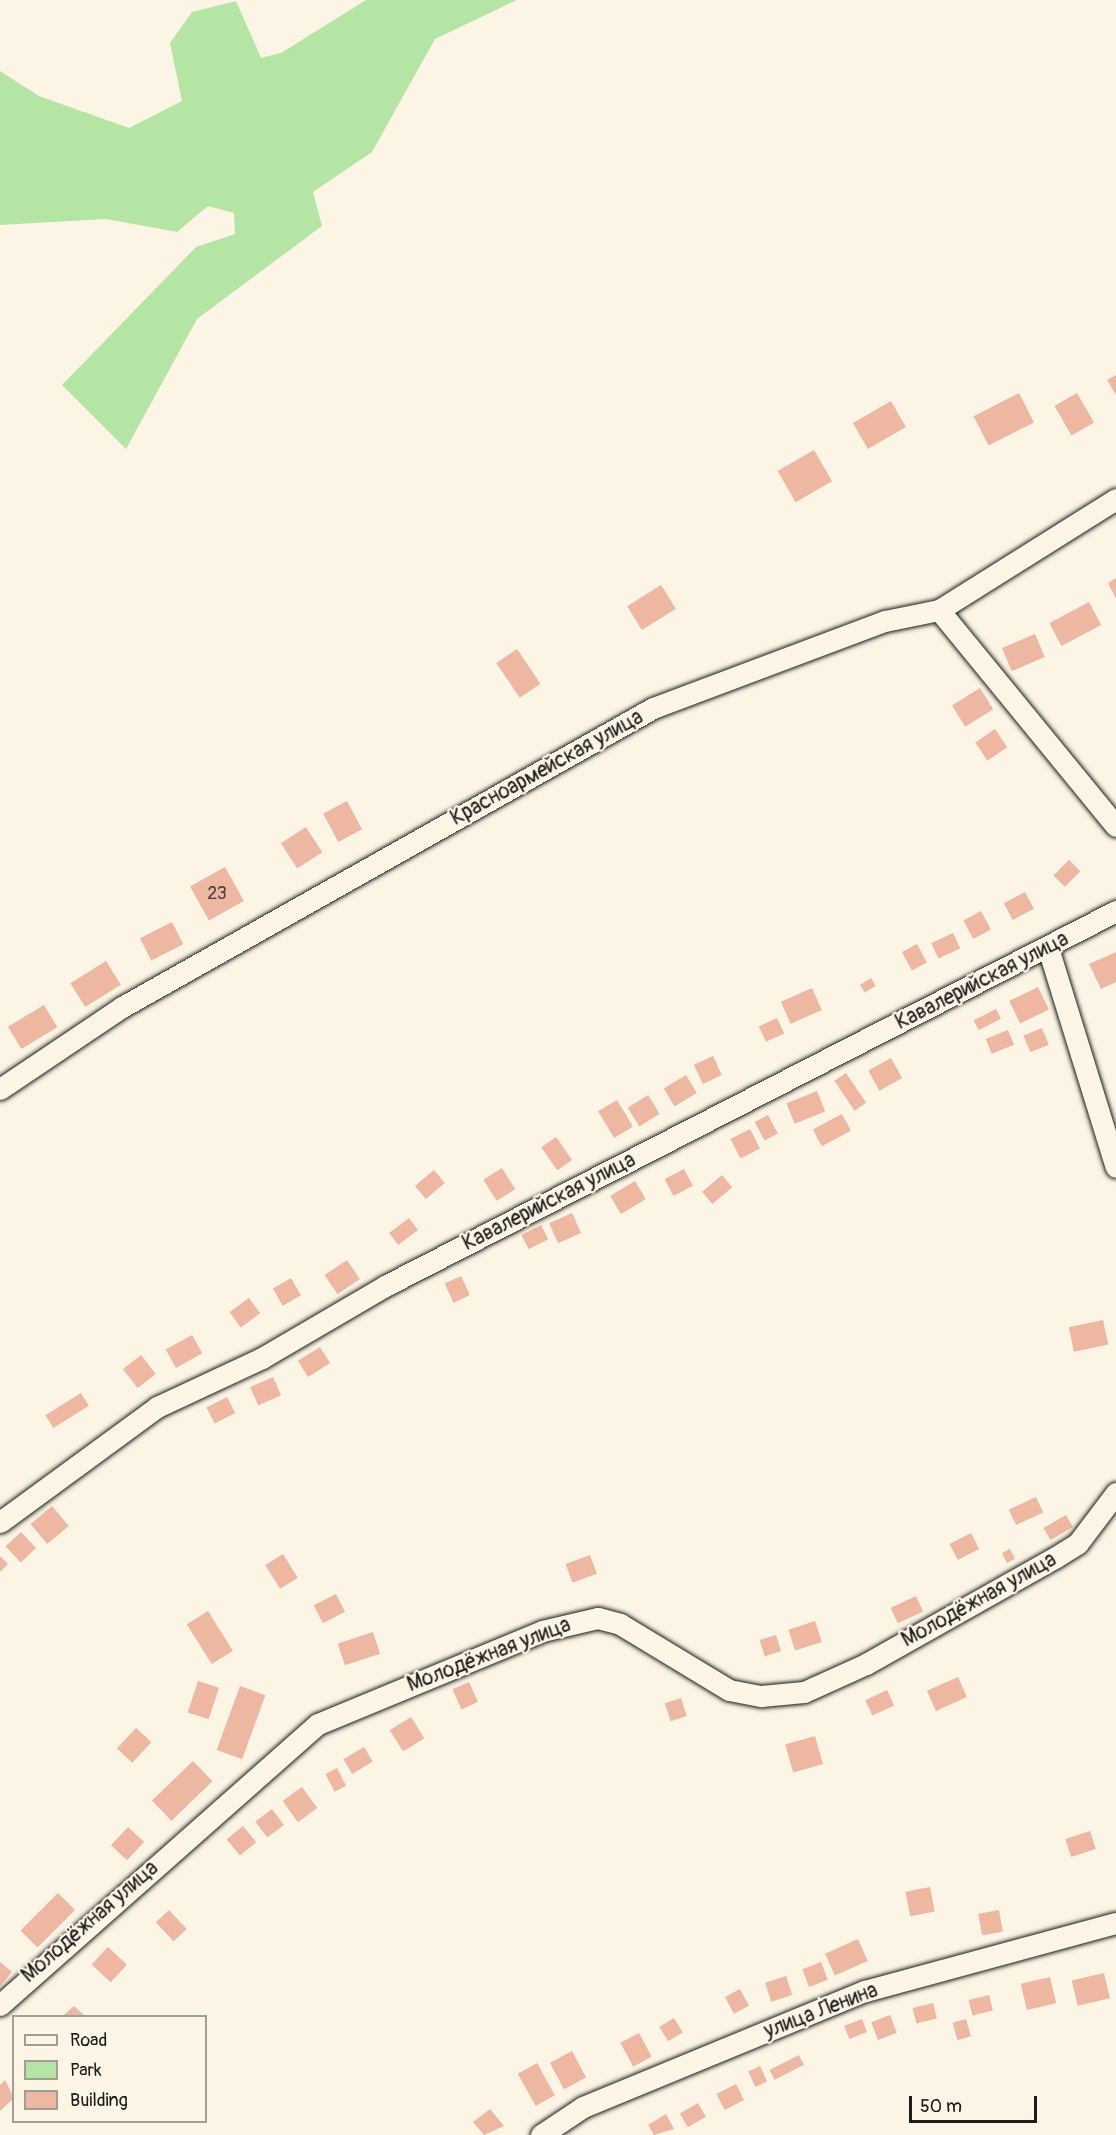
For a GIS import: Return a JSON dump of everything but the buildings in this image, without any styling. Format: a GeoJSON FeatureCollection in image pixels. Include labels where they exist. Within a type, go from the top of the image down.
{"type":"FeatureCollection","features":[{"type":"Feature","properties":{"kind":"street","name":"Красноармейская улица"},"geometry":{"type":"LineString","coordinates":[[0,1089],[122,1007],[653,708],[885,621],[939,610],[1116,499]]}},
{"type":"Feature","properties":{"kind":"street"},"geometry":{"type":"LineString","coordinates":[[939,610],[1116,826]]}},
{"type":"Feature","properties":{"kind":"street","name":"Кавалерийская улица"},"geometry":{"type":"LineString","coordinates":[[0,1522],[157,1407],[262,1358],[384,1286],[1048,948],[1116,911]]}},
{"type":"Feature","properties":{"kind":"street"},"geometry":{"type":"LineString","coordinates":[[1048,948],[1116,1167]]}},
{"type":"Feature","properties":{"kind":"street","name":"Молодёжная улица"},"geometry":{"type":"LineString","coordinates":[[0,2005],[318,1724],[542,1631],[598,1618],[620,1624],[729,1690],[761,1696],[804,1692],[866,1664],[1078,1543],[1116,1493]]}},
{"type":"Feature","properties":{"kind":"street","name":"улица Ленина"},"geometry":{"type":"LineString","coordinates":[[540,2135],[583,2108],[865,1991],[1116,1923]]}},
{"type":"Feature","properties":{"kind":"green space"},"geometry":{"type":"Polygon","coordinates":[[[366,0],[517,0],[435,39],[372,152],[313,192],[322,226],[197,319],[126,449],[62,385],[196,247],[235,234],[234,213],[208,206],[177,232],[106,219],[0,225],[0,71],[39,96],[129,128],[182,101],[170,43],[192,12],[236,1],[261,58],[281,53],[366,0]]]}}]}
